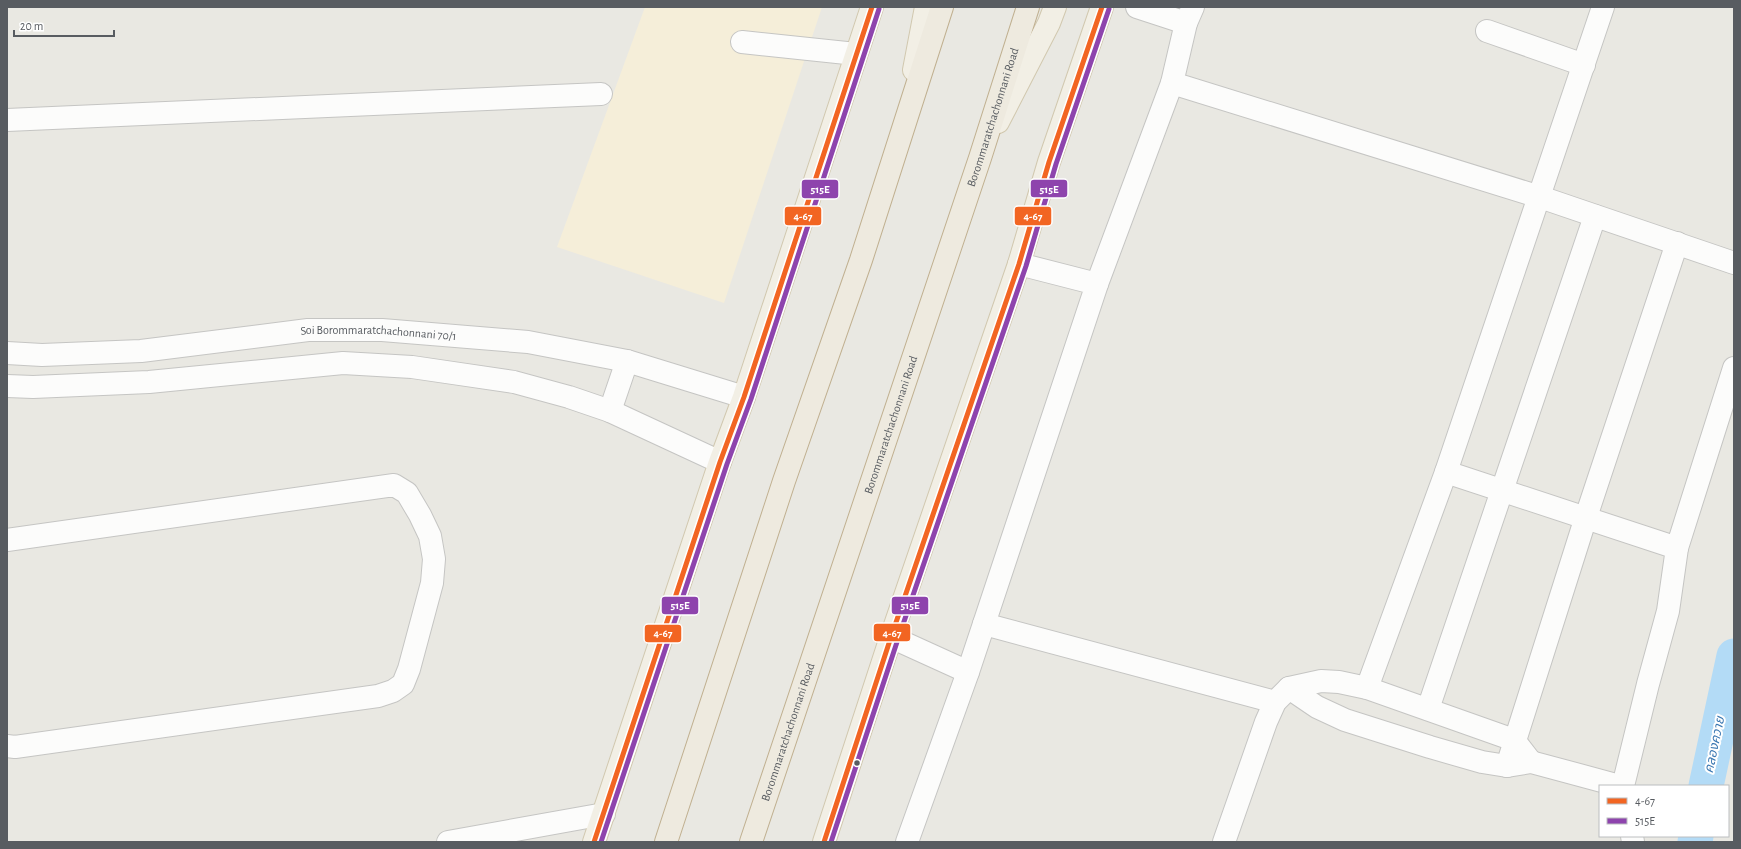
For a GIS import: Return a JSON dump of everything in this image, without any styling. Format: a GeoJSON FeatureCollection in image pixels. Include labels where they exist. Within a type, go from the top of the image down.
{"type":"FeatureCollection","features":[{"type":"Feature","properties":{"kind":"highway"},"geometry":{"type":"LineString","coordinates":[[666,842],[784,481],[861,260],[906,114],[942,7]]}},
{"type":"Feature","properties":{"kind":"highway","name":"Borommaratchachonnani Road"},"geometry":{"type":"LineString","coordinates":[[751,842],[980,158],[1028,7]]}},
{"type":"Feature","properties":{"kind":"main road"},"geometry":{"type":"LineString","coordinates":[[906,114],[926,7]]}},
{"type":"Feature","properties":{"kind":"main road"},"geometry":{"type":"LineString","coordinates":[[980,158],[1049,23],[1054,7]]}},
{"type":"Feature","properties":{"kind":"main road"},"geometry":{"type":"LineString","coordinates":[[1050,162],[1088,7]]}},
{"type":"Feature","properties":{"kind":"main road"},"geometry":{"type":"LineString","coordinates":[[824,842],[891,637],[1019,264],[1050,162],[1102,7]]}},
{"type":"Feature","properties":{"kind":"main road"},"geometry":{"type":"LineString","coordinates":[[594,842],[871,12]]}},
{"type":"Feature","properties":{"kind":"street"},"geometry":{"type":"LineString","coordinates":[[907,842],[968,672],[1097,284],[1172,83],[1190,15],[1137,7]]}},
{"type":"Feature","properties":{"kind":"street"},"geometry":{"type":"LineString","coordinates":[[1367,688],[1446,472],[1603,7]]}},
{"type":"Feature","properties":{"kind":"street"},"geometry":{"type":"LineString","coordinates":[[1487,31],[1584,65]]}},
{"type":"Feature","properties":{"kind":"street"},"geometry":{"type":"LineString","coordinates":[[742,42],[856,54]]}},
{"type":"Feature","properties":{"kind":"street"},"geometry":{"type":"LineString","coordinates":[[1172,83],[1540,197],[1734,263]]}},
{"type":"Feature","properties":{"kind":"street"},"geometry":{"type":"LineString","coordinates":[[7,120],[602,94]]}},
{"type":"Feature","properties":{"kind":"street"},"geometry":{"type":"LineString","coordinates":[[1428,709],[1595,216]]}},
{"type":"Feature","properties":{"kind":"street"},"geometry":{"type":"LineString","coordinates":[[1507,766],[1586,517],[1677,243]]}},
{"type":"Feature","properties":{"kind":"street"},"geometry":{"type":"LineString","coordinates":[[1019,264],[1097,284]]}},
{"type":"Feature","properties":{"kind":"street","name":"Soi Borommaratchachonnani 70/1"},"geometry":{"type":"LineString","coordinates":[[7,353],[42,354],[141,351],[308,330],[382,330],[528,342],[627,361],[744,396]]}},
{"type":"Feature","properties":{"kind":"street"},"geometry":{"type":"LineString","coordinates":[[610,411],[627,361]]}},
{"type":"Feature","properties":{"kind":"street"},"geometry":{"type":"LineString","coordinates":[[7,386],[33,387],[149,382],[343,363],[412,367],[514,382],[569,397],[610,411],[720,462]]}},
{"type":"Feature","properties":{"kind":"street"},"geometry":{"type":"LineString","coordinates":[[1622,785],[1668,611],[1677,548],[1734,368]]}},
{"type":"Feature","properties":{"kind":"street"},"geometry":{"type":"LineString","coordinates":[[1446,472],[1503,489],[1677,548]]}},
{"type":"Feature","properties":{"kind":"street"},"geometry":{"type":"LineString","coordinates":[[7,540],[394,485],[407,493],[420,514],[430,536],[434,559],[432,583],[409,669],[402,684],[393,691],[378,696],[15,747],[7,746]]}},
{"type":"Feature","properties":{"kind":"street"},"geometry":{"type":"LineString","coordinates":[[984,624],[1282,695],[1346,720],[1482,762],[1507,766],[1531,762],[1618,785]]}},
{"type":"Feature","properties":{"kind":"street"},"geometry":{"type":"LineString","coordinates":[[891,637],[968,672]]}},
{"type":"Feature","properties":{"kind":"street"},"geometry":{"type":"LineString","coordinates":[[1224,842],[1240,793],[1282,695],[1321,681],[1340,682],[1367,688],[1514,740],[1531,762]]}},
{"type":"Feature","properties":{"kind":"street"},"geometry":{"type":"LineString","coordinates":[[448,842],[604,814]]}},
{"type":"Feature","properties":{"kind":"shaded area"},"geometry":{"type":"Polygon","coordinates":[[[645,7],[822,7],[724,303],[557,247],[645,7]]]}},
{"type":"Feature","properties":{"kind":"waterway","name":"คลองควาย"},"geometry":{"type":"LineString","coordinates":[[1706,785],[1734,656]]}},
{"type":"Feature","properties":{"kind":"waterway","name":"คลองควาย"},"geometry":{"type":"LineString","coordinates":[[1695,842],[1696,837]]}},
{"type":"Feature","properties":{"kind":"transit line","name":"4-67"},"geometry":{"type":"LineString","coordinates":[[594,842],[720,462],[744,397],[872,7]]}},
{"type":"Feature","properties":{"kind":"transit line","name":"4-67"},"geometry":{"type":"LineString","coordinates":[[824,842],[891,637],[1019,264],[1049,162],[1102,7]]}},
{"type":"Feature","properties":{"kind":"transit line","name":"515E"},"geometry":{"type":"LineString","coordinates":[[601,842],[727,464],[751,399],[879,9]]}},
{"type":"Feature","properties":{"kind":"transit line","name":"515E"},"geometry":{"type":"LineString","coordinates":[[831,842],[898,639],[1026,266],[1056,164],[1109,9]]}}]}
